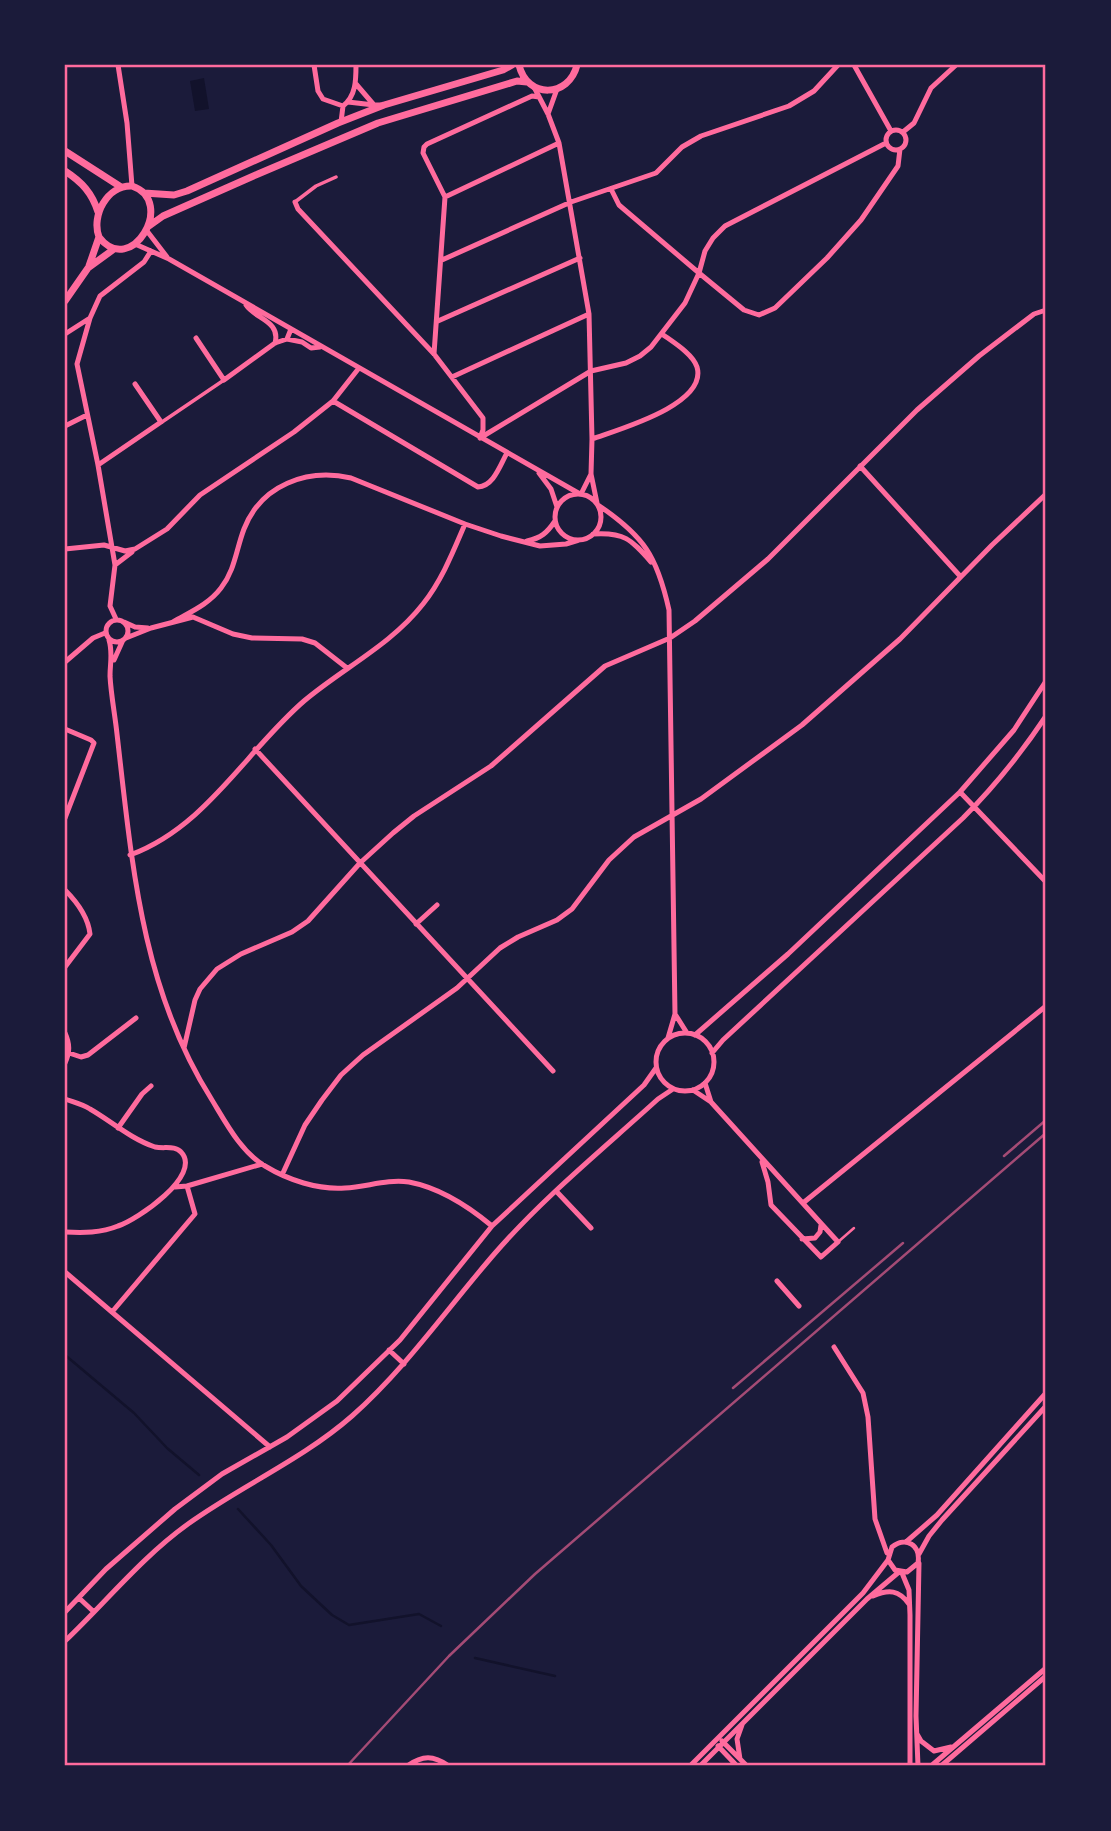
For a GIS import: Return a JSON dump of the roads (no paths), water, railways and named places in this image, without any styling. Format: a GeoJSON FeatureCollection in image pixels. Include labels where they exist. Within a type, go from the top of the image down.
{"type":"FeatureCollection","features":[{"type":"Feature","properties":{"kind":"main road"},"geometry":{"type":"LineString","coordinates":[[65,301],[88,268],[99,237],[96,220],[98,213],[121,187],[132,186],[144,193],[174,195],[187,191],[341,122],[512,65]]}},
{"type":"Feature","properties":{"kind":"main road"},"geometry":{"type":"LineString","coordinates":[[519,65],[531,84]]}},
{"type":"Feature","properties":{"kind":"main road"},"geometry":{"type":"LineString","coordinates":[[88,268],[114,249],[135,244],[148,228],[171,213],[366,128],[436,104],[517,81],[542,89],[558,89],[573,76],[578,65]]}},
{"type":"Feature","properties":{"kind":"main road"},"geometry":{"type":"LineString","coordinates":[[65,151],[121,187]]}},
{"type":"Feature","properties":{"kind":"main road"},"geometry":{"type":"LineString","coordinates":[[65,171],[87,188],[98,213]]}},
{"type":"Feature","properties":{"kind":"main road"},"geometry":{"type":"LineString","coordinates":[[144,193],[150,207],[148,228]]}},
{"type":"Feature","properties":{"kind":"main road"},"geometry":{"type":"LineString","coordinates":[[99,237],[114,249]]}},
{"type":"Feature","properties":{"kind":"street"},"geometry":{"type":"LineString","coordinates":[[118,65],[127,123],[132,186]]}},
{"type":"Feature","properties":{"kind":"street"},"geometry":{"type":"LineString","coordinates":[[314,65],[318,91],[323,99],[331,104],[384,106]]}},
{"type":"Feature","properties":{"kind":"street"},"geometry":{"type":"LineString","coordinates":[[341,122],[345,104],[356,84],[356,65]]}},
{"type":"Feature","properties":{"kind":"street"},"geometry":{"type":"LineString","coordinates":[[442,260],[571,202],[656,173],[682,147],[701,136],[789,106],[814,91],[838,65]]}},
{"type":"Feature","properties":{"kind":"street"},"geometry":{"type":"LineString","coordinates":[[854,65],[891,131]]}},
{"type":"Feature","properties":{"kind":"street"},"geometry":{"type":"LineString","coordinates":[[903,132],[914,123],[931,88],[956,65]]}},
{"type":"Feature","properties":{"kind":"street"},"geometry":{"type":"LineString","coordinates":[[356,84],[374,105]]}},
{"type":"Feature","properties":{"kind":"street"},"geometry":{"type":"LineString","coordinates":[[531,84],[548,114],[559,143],[589,314],[591,474],[601,521],[593,534]]}},
{"type":"Feature","properties":{"kind":"street"},"geometry":{"type":"LineString","coordinates":[[548,114],[558,89]]}},
{"type":"Feature","properties":{"kind":"street"},"geometry":{"type":"LineString","coordinates":[[434,354],[445,197],[424,153],[427,144],[532,96],[539,97]]}},
{"type":"Feature","properties":{"kind":"street"},"geometry":{"type":"LineString","coordinates":[[900,149],[893,150],[886,143],[886,136],[891,131],[903,132]]}},
{"type":"Feature","properties":{"kind":"street"},"geometry":{"type":"LineString","coordinates":[[611,189],[619,205],[744,310],[759,315],[775,308],[827,258],[861,220],[898,166],[900,149],[906,141],[903,132]]}},
{"type":"Feature","properties":{"kind":"street"},"geometry":{"type":"LineString","coordinates":[[445,197],[559,143]]}},
{"type":"Feature","properties":{"kind":"street"},"geometry":{"type":"LineString","coordinates":[[480,438],[591,371],[626,363],[640,356],[662,334],[685,303],[699,273],[705,251],[725,226],[886,143]]}},
{"type":"Feature","properties":{"kind":"street"},"geometry":{"type":"LineString","coordinates":[[336,177],[316,186],[295,202],[298,209],[434,354],[483,418],[480,438]]}},
{"type":"Feature","properties":{"kind":"street"},"geometry":{"type":"LineString","coordinates":[[148,228],[169,259]]}},
{"type":"Feature","properties":{"kind":"street"},"geometry":{"type":"LineString","coordinates":[[135,244],[169,259],[480,438],[587,496],[622,521],[644,543],[663,584],[669,610],[670,638],[675,1014],[668,1038],[657,1052],[656,1068],[660,1078],[679,1091],[693,1090],[705,1083],[713,1066],[712,1053],[704,1040],[687,1033],[668,1038]]}},
{"type":"Feature","properties":{"kind":"street"},"geometry":{"type":"LineString","coordinates":[[151,628],[135,627],[116,619],[110,606],[115,565],[113,548],[77,364],[90,318],[100,296],[144,262],[152,251]]}},
{"type":"Feature","properties":{"kind":"street"},"geometry":{"type":"LineString","coordinates":[[438,321],[580,258]]}},
{"type":"Feature","properties":{"kind":"street"},"geometry":{"type":"LineString","coordinates":[[244,302],[250,312],[270,323],[276,340]]}},
{"type":"Feature","properties":{"kind":"street"},"geometry":{"type":"LineString","coordinates":[[184,1048],[188,1020],[200,989],[218,970],[241,954],[292,932],[308,921],[360,863],[414,816],[491,766],[605,666],[670,638],[695,621],[768,559],[917,410],[979,356],[1034,314],[1046,310]]}},
{"type":"Feature","properties":{"kind":"street"},"geometry":{"type":"LineString","coordinates":[[452,377],[589,314]]}},
{"type":"Feature","properties":{"kind":"street"},"geometry":{"type":"LineString","coordinates":[[65,334],[90,318]]}},
{"type":"Feature","properties":{"kind":"street"},"geometry":{"type":"LineString","coordinates":[[287,339],[291,329]]}},
{"type":"Feature","properties":{"kind":"street"},"geometry":{"type":"LineString","coordinates":[[99,466],[224,380],[291,329]]}},
{"type":"Feature","properties":{"kind":"street"},"geometry":{"type":"LineString","coordinates":[[592,439],[669,409],[689,393],[698,374],[696,365],[662,334]]}},
{"type":"Feature","properties":{"kind":"street"},"geometry":{"type":"LineString","coordinates":[[196,338],[224,380]]}},
{"type":"Feature","properties":{"kind":"street"},"geometry":{"type":"LineString","coordinates":[[276,340],[302,342],[311,348],[321,346]]}},
{"type":"Feature","properties":{"kind":"street"},"geometry":{"type":"LineString","coordinates":[[115,565],[167,529],[200,495],[294,432],[333,401],[359,368]]}},
{"type":"Feature","properties":{"kind":"street"},"geometry":{"type":"LineString","coordinates":[[135,384],[161,422]]}},
{"type":"Feature","properties":{"kind":"street"},"geometry":{"type":"LineString","coordinates":[[333,401],[478,486],[485,486],[490,482],[507,453]]}},
{"type":"Feature","properties":{"kind":"street"},"geometry":{"type":"LineString","coordinates":[[65,426],[87,415]]}},
{"type":"Feature","properties":{"kind":"street"},"geometry":{"type":"LineString","coordinates":[[860,466],[960,576]]}},
{"type":"Feature","properties":{"kind":"street"},"geometry":{"type":"LineString","coordinates":[[524,542],[539,538],[549,531],[555,521],[557,507],[551,489],[536,469]]}},
{"type":"Feature","properties":{"kind":"street"},"geometry":{"type":"LineString","coordinates":[[173,622],[204,605],[219,591],[228,578],[239,552],[243,531],[256,507],[270,493],[294,480],[320,474],[351,478],[465,524],[540,546],[566,544],[593,534],[612,533],[626,537],[655,566]]}},
{"type":"Feature","properties":{"kind":"street"},"geometry":{"type":"LineString","coordinates":[[580,494],[591,474]]}},
{"type":"Feature","properties":{"kind":"street"},"geometry":{"type":"LineString","coordinates":[[557,507],[569,496],[580,494]]}},
{"type":"Feature","properties":{"kind":"street"},"geometry":{"type":"LineString","coordinates":[[282,1175],[305,1125],[341,1075],[363,1055],[467,979],[500,948],[557,920],[572,909],[602,868],[623,846],[645,830],[701,799],[802,725],[900,639],[960,576],[1046,494]]}},
{"type":"Feature","properties":{"kind":"street"},"geometry":{"type":"LineString","coordinates":[[555,521],[566,537],[579,540]]}},
{"type":"Feature","properties":{"kind":"street"},"geometry":{"type":"LineString","coordinates":[[131,855],[152,847],[189,822],[231,779],[255,749],[304,701],[395,634],[424,603],[449,562],[465,524]]}},
{"type":"Feature","properties":{"kind":"street"},"geometry":{"type":"LineString","coordinates":[[65,549],[104,545],[125,551],[135,549]]}},
{"type":"Feature","properties":{"kind":"street"},"geometry":{"type":"LineString","coordinates":[[204,605],[204,620]]}},
{"type":"Feature","properties":{"kind":"street"},"geometry":{"type":"LineString","coordinates":[[109,640],[116,642],[151,628],[193,617],[233,634],[252,638],[302,639],[315,643],[347,668]]}},
{"type":"Feature","properties":{"kind":"street"},"geometry":{"type":"LineString","coordinates":[[116,619],[108,624],[105,633],[113,651],[110,677],[139,909],[149,951],[173,1024],[205,1089],[249,1153],[282,1175],[318,1186],[345,1188],[379,1182],[408,1182],[463,1203],[492,1226]]}},
{"type":"Feature","properties":{"kind":"street"},"geometry":{"type":"LineString","coordinates":[[113,662],[128,629],[124,622]]}},
{"type":"Feature","properties":{"kind":"street"},"geometry":{"type":"LineString","coordinates":[[65,662],[93,638],[105,633]]}},
{"type":"Feature","properties":{"kind":"street"},"geometry":{"type":"LineString","coordinates":[[695,1035],[788,954],[960,792],[1014,730],[1046,681]]}},
{"type":"Feature","properties":{"kind":"street"},"geometry":{"type":"LineString","coordinates":[[712,1053],[975,806],[1030,741],[1046,716]]}},
{"type":"Feature","properties":{"kind":"street"},"geometry":{"type":"LineString","coordinates":[[65,729],[94,743],[66,814]]}},
{"type":"Feature","properties":{"kind":"street"},"geometry":{"type":"LineString","coordinates":[[255,749],[553,1071]]}},
{"type":"Feature","properties":{"kind":"street"},"geometry":{"type":"LineString","coordinates":[[960,792],[1046,882]]}},
{"type":"Feature","properties":{"kind":"street"},"geometry":{"type":"LineString","coordinates":[[65,890],[78,903],[90,934],[65,967]]}},
{"type":"Feature","properties":{"kind":"street"},"geometry":{"type":"LineString","coordinates":[[416,924],[437,905]]}},
{"type":"Feature","properties":{"kind":"street"},"geometry":{"type":"LineString","coordinates":[[803,1203],[1046,1006]]}},
{"type":"Feature","properties":{"kind":"street"},"geometry":{"type":"LineString","coordinates":[[675,1014],[687,1033]]}},
{"type":"Feature","properties":{"kind":"street"},"geometry":{"type":"LineString","coordinates":[[69,1053],[81,1057],[88,1055],[136,1018]]}},
{"type":"Feature","properties":{"kind":"street"},"geometry":{"type":"LineString","coordinates":[[173,1024],[182,1025],[188,1020]]}},
{"type":"Feature","properties":{"kind":"street"},"geometry":{"type":"LineString","coordinates":[[65,1033],[69,1053],[65,1063]]}},
{"type":"Feature","properties":{"kind":"street"},"geometry":{"type":"LineString","coordinates":[[65,1612],[116,1560],[175,1509],[222,1474],[270,1447],[337,1401],[389,1350],[492,1226],[644,1085],[656,1068]]}},
{"type":"Feature","properties":{"kind":"street"},"geometry":{"type":"LineString","coordinates":[[705,1083],[710,1102]]}},
{"type":"Feature","properties":{"kind":"street"},"geometry":{"type":"LineString","coordinates":[[118,1128],[142,1094],[151,1086]]}},
{"type":"Feature","properties":{"kind":"street"},"geometry":{"type":"LineString","coordinates":[[65,1640],[162,1544],[237,1491],[307,1449],[352,1416],[404,1364],[496,1252],[557,1192],[658,1099],[673,1089]]}},
{"type":"Feature","properties":{"kind":"street"},"geometry":{"type":"LineString","coordinates":[[693,1090],[710,1102],[762,1162],[770,1166],[838,1242],[821,1256],[771,1205],[762,1162]]}},
{"type":"Feature","properties":{"kind":"street"},"geometry":{"type":"LineString","coordinates":[[65,1099],[88,1107],[118,1128],[157,1147],[178,1149],[186,1163],[175,1187],[121,1226],[86,1233],[65,1231]]}},
{"type":"Feature","properties":{"kind":"street"},"geometry":{"type":"LineString","coordinates":[[242,1170],[249,1153]]}},
{"type":"Feature","properties":{"kind":"street"},"geometry":{"type":"LineString","coordinates":[[175,1187],[187,1186],[262,1164]]}},
{"type":"Feature","properties":{"kind":"street"},"geometry":{"type":"LineString","coordinates":[[112,1312],[195,1214],[187,1186]]}},
{"type":"Feature","properties":{"kind":"street"},"geometry":{"type":"LineString","coordinates":[[557,1192],[591,1228]]}},
{"type":"Feature","properties":{"kind":"street"},"geometry":{"type":"LineString","coordinates":[[802,1239],[819,1235],[821,1223]]}},
{"type":"Feature","properties":{"kind":"street"},"geometry":{"type":"LineString","coordinates":[[65,1272],[270,1447]]}},
{"type":"Feature","properties":{"kind":"street"},"geometry":{"type":"LineString","coordinates":[[777,1281],[799,1306]]}},
{"type":"Feature","properties":{"kind":"street"},"geometry":{"type":"LineString","coordinates":[[834,1347],[863,1393],[868,1417],[875,1519],[892,1567],[900,1572],[909,1590],[910,1766]]}},
{"type":"Feature","properties":{"kind":"street"},"geometry":{"type":"LineString","coordinates":[[389,1350],[404,1364]]}},
{"type":"Feature","properties":{"kind":"street"},"geometry":{"type":"LineString","coordinates":[[881,1536],[895,1544],[906,1542],[937,1515],[1046,1393]]}},
{"type":"Feature","properties":{"kind":"street"},"geometry":{"type":"LineString","coordinates":[[700,1766],[867,1599],[900,1572],[911,1570],[929,1536],[942,1520],[1046,1405]]}},
{"type":"Feature","properties":{"kind":"street"},"geometry":{"type":"LineString","coordinates":[[906,1542],[915,1546],[919,1556],[916,1733],[918,1766]]}},
{"type":"Feature","properties":{"kind":"street"},"geometry":{"type":"LineString","coordinates":[[690,1766],[863,1593],[895,1544]]}},
{"type":"Feature","properties":{"kind":"street"},"geometry":{"type":"LineString","coordinates":[[867,1599],[884,1591],[895,1591],[903,1596],[909,1605]]}},
{"type":"Feature","properties":{"kind":"street"},"geometry":{"type":"LineString","coordinates":[[79,1598],[94,1612]]}},
{"type":"Feature","properties":{"kind":"street"},"geometry":{"type":"LineString","coordinates":[[931,1766],[1046,1668]]}},
{"type":"Feature","properties":{"kind":"street"},"geometry":{"type":"LineString","coordinates":[[941,1766],[1046,1676]]}},
{"type":"Feature","properties":{"kind":"street"},"geometry":{"type":"LineString","coordinates":[[740,1759],[737,1739],[743,1722]]}},
{"type":"Feature","properties":{"kind":"street"},"geometry":{"type":"LineString","coordinates":[[916,1733],[920,1741],[934,1751],[946,1750],[960,1742]]}},
{"type":"Feature","properties":{"kind":"street"},"geometry":{"type":"LineString","coordinates":[[716,1739],[737,1766]]}},
{"type":"Feature","properties":{"kind":"street"},"geometry":{"type":"LineString","coordinates":[[721,1745],[747,1766]]}},
{"type":"Feature","properties":{"kind":"street"},"geometry":{"type":"LineString","coordinates":[[407,1766],[428,1756],[449,1766]]}},
{"type":"Feature","properties":{"kind":"lane"},"geometry":{"type":"LineString","coordinates":[[838,1242],[854,1228]]}},
{"type":"Feature","properties":{"kind":"waterway"},"geometry":{"type":"LineString","coordinates":[[65,1355],[134,1413],[167,1448],[199,1475]]}},
{"type":"Feature","properties":{"kind":"waterway"},"geometry":{"type":"LineString","coordinates":[[238,1509],[271,1545],[301,1586],[332,1615],[349,1625],[419,1614],[441,1626]]}},
{"type":"Feature","properties":{"kind":"waterway"},"geometry":{"type":"LineString","coordinates":[[475,1658],[555,1676]]}},
{"type":"Feature","properties":{"kind":"railway"},"geometry":{"type":"LineString","coordinates":[[1004,1156],[1046,1120]]}},
{"type":"Feature","properties":{"kind":"railway"},"geometry":{"type":"LineString","coordinates":[[347,1766],[449,1656],[535,1574],[1046,1133]]}},
{"type":"Feature","properties":{"kind":"railway"},"geometry":{"type":"LineString","coordinates":[[733,1388],[903,1243]]}}]}
